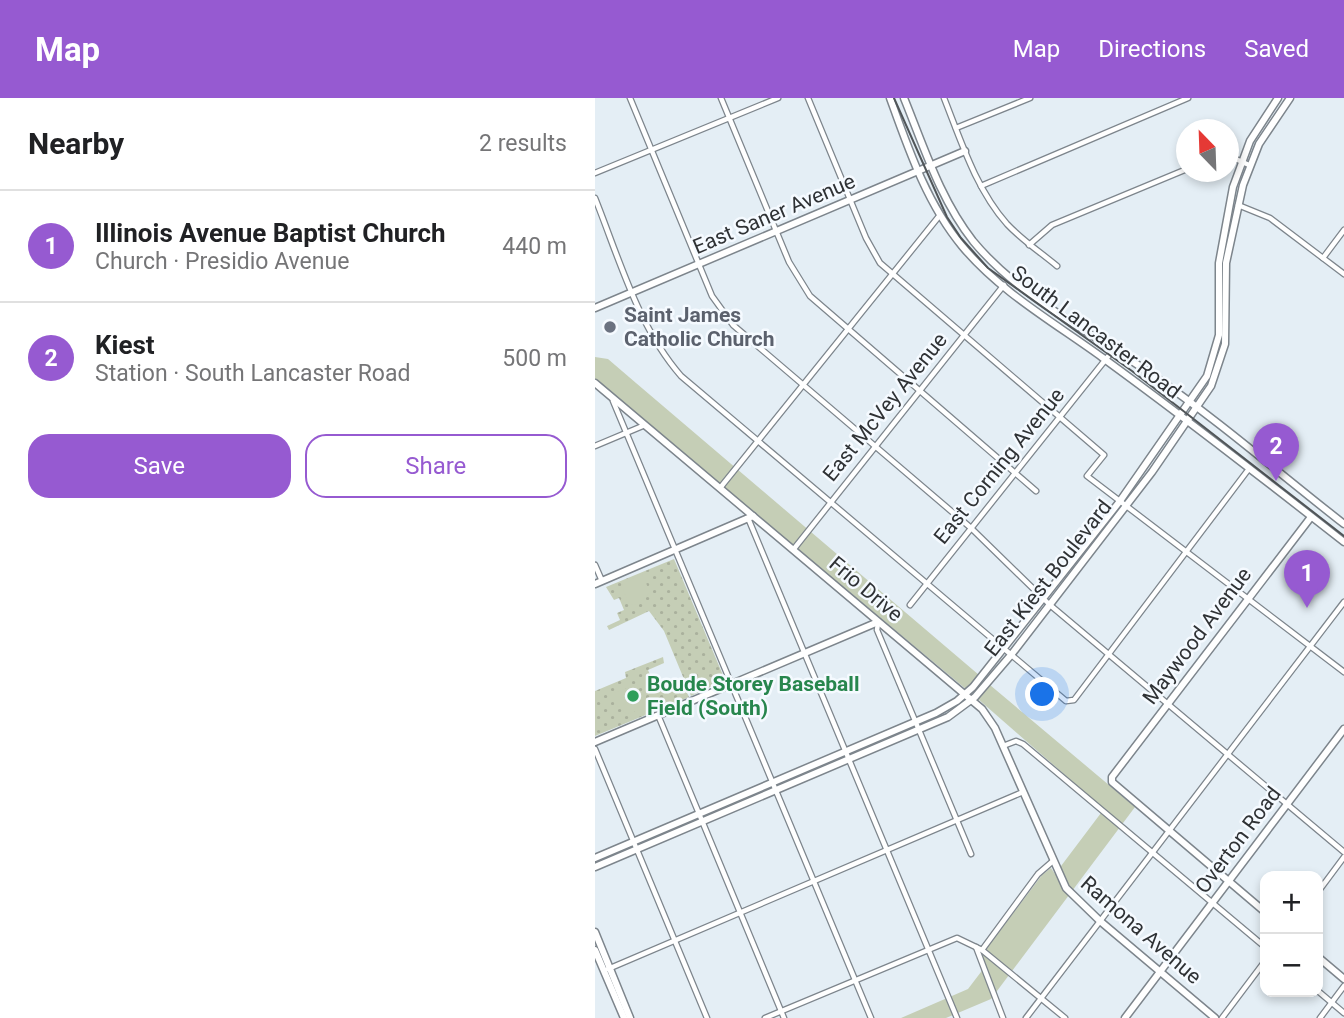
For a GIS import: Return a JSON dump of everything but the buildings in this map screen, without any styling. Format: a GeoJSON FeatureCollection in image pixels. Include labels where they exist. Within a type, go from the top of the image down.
{"type":"FeatureCollection","features":[{"type":"Feature","properties":{"kind":"main road","name":"South Lancaster Road"},"geometry":{"type":"LineString","coordinates":[[890,98],[940,215],[971,256],[1004,285],[1344,542]]}},
{"type":"Feature","properties":{"kind":"main road","name":"South Lancaster Road"},"geometry":{"type":"LineString","coordinates":[[904,98],[953,211],[989,258],[1058,313],[1197,408],[1344,524]]}},
{"type":"Feature","properties":{"kind":"main road","name":"East Kiest Boulevard"},"geometry":{"type":"LineString","coordinates":[[595,867],[919,730],[948,717],[972,701],[1011,655],[1207,376],[1219,335],[1230,203],[1241,160],[1259,124],[1278,98]]}},
{"type":"Feature","properties":{"kind":"main road","name":"East Kiest Boulevard"},"geometry":{"type":"LineString","coordinates":[[595,858],[916,722],[948,707],[965,695],[1047,603],[1127,506],[1214,380],[1225,344],[1225,242],[1249,165],[1268,128],[1290,98]]}},
{"type":"Feature","properties":{"kind":"main road","name":"East Saner Avenue"},"geometry":{"type":"LineString","coordinates":[[595,308],[965,151]]}},
{"type":"Feature","properties":{"kind":"main road"},"geometry":{"type":"LineString","coordinates":[[1230,203],[1238,205]]}},
{"type":"Feature","properties":{"kind":"main road","name":"Frio Drive"},"geometry":{"type":"LineString","coordinates":[[595,383],[972,701],[990,719],[1003,746]]}},
{"type":"Feature","properties":{"kind":"main road"},"geometry":{"type":"LineString","coordinates":[[598,582],[751,517]]}},
{"type":"Feature","properties":{"kind":"main road","name":"Maywood Avenue"},"geometry":{"type":"LineString","coordinates":[[1169,831],[1112,782],[1112,777],[1311,517]]}},
{"type":"Feature","properties":{"kind":"main road"},"geometry":{"type":"LineString","coordinates":[[595,742],[878,622]]}},
{"type":"Feature","properties":{"kind":"main road","name":"Overton Road"},"geometry":{"type":"LineString","coordinates":[[1125,1018],[1344,729]]}},
{"type":"Feature","properties":{"kind":"main road","name":"Ramona Avenue"},"geometry":{"type":"LineString","coordinates":[[1003,746],[1053,862],[1071,894],[1215,1018]]}},
{"type":"Feature","properties":{"kind":"main road"},"geometry":{"type":"LineString","coordinates":[[1169,831],[1260,908]]}},
{"type":"Feature","properties":{"kind":"main road"},"geometry":{"type":"LineString","coordinates":[[595,932],[624,1018]]}},
{"type":"Feature","properties":{"kind":"main road"},"geometry":{"type":"LineString","coordinates":[[595,950],[630,1018]]}},
{"type":"Feature","properties":{"kind":"main road"},"geometry":{"type":"LineString","coordinates":[[1323,961],[1344,979]]}},
{"type":"Feature","properties":{"kind":"street"},"geometry":{"type":"LineString","coordinates":[[630,98],[712,296],[733,325],[971,528],[1047,603],[1344,855],[1323,885]]}},
{"type":"Feature","properties":{"kind":"street"},"geometry":{"type":"LineString","coordinates":[[721,98],[801,285],[845,329],[1036,491]]}},
{"type":"Feature","properties":{"kind":"street"},"geometry":{"type":"LineString","coordinates":[[595,173],[778,98]]}},
{"type":"Feature","properties":{"kind":"street"},"geometry":{"type":"LineString","coordinates":[[808,98],[872,251],[890,274],[1104,455],[1087,476],[1344,672]]}},
{"type":"Feature","properties":{"kind":"street"},"geometry":{"type":"LineString","coordinates":[[944,98],[981,186],[1001,216],[1029,244],[1057,266]]}},
{"type":"Feature","properties":{"kind":"street"},"geometry":{"type":"LineString","coordinates":[[956,128],[1030,98]]}},
{"type":"Feature","properties":{"kind":"street"},"geometry":{"type":"LineString","coordinates":[[981,186],[1188,98]]}},
{"type":"Feature","properties":{"kind":"street"},"geometry":{"type":"LineString","coordinates":[[1241,160],[1249,165]]}},
{"type":"Feature","properties":{"kind":"street"},"geometry":{"type":"LineString","coordinates":[[1029,244],[1052,225],[1176,174]]}},
{"type":"Feature","properties":{"kind":"street"},"geometry":{"type":"LineString","coordinates":[[595,198],[656,341],[671,364],[1066,701],[1072,701],[1248,470]]}},
{"type":"Feature","properties":{"kind":"street"},"geometry":{"type":"LineString","coordinates":[[1238,205],[1270,218],[1344,275]]}},
{"type":"Feature","properties":{"kind":"street"},"geometry":{"type":"LineString","coordinates":[[720,488],[845,329],[940,215]]}},
{"type":"Feature","properties":{"kind":"street"},"geometry":{"type":"LineString","coordinates":[[1323,258],[1344,230]]}},
{"type":"Feature","properties":{"kind":"street","name":"East McVey Avenue"},"geometry":{"type":"LineString","coordinates":[[793,550],[1004,285]]}},
{"type":"Feature","properties":{"kind":"street","name":"East Corning Avenue"},"geometry":{"type":"LineString","coordinates":[[910,605],[1114,349]]}},
{"type":"Feature","properties":{"kind":"street"},"geometry":{"type":"LineString","coordinates":[[612,397],[871,1018]]}},
{"type":"Feature","properties":{"kind":"street"},"geometry":{"type":"LineString","coordinates":[[595,446],[645,425]]}},
{"type":"Feature","properties":{"kind":"street"},"geometry":{"type":"LineString","coordinates":[[751,517],[804,653],[957,1018]]}},
{"type":"Feature","properties":{"kind":"street"},"geometry":{"type":"LineString","coordinates":[[595,565],[598,582]]}},
{"type":"Feature","properties":{"kind":"street"},"geometry":{"type":"LineString","coordinates":[[1026,1018],[1344,602]]}},
{"type":"Feature","properties":{"kind":"street"},"geometry":{"type":"LineString","coordinates":[[878,622],[877,630],[971,854]]}},
{"type":"Feature","properties":{"kind":"street"},"geometry":{"type":"LineString","coordinates":[[657,715],[784,1018]]}},
{"type":"Feature","properties":{"kind":"street"},"geometry":{"type":"LineString","coordinates":[[1003,746],[1016,741],[1023,744],[1260,943]]}},
{"type":"Feature","properties":{"kind":"street"},"geometry":{"type":"LineString","coordinates":[[595,750],[707,1018]]}},
{"type":"Feature","properties":{"kind":"street"},"geometry":{"type":"LineString","coordinates":[[606,970],[1023,792]]}},
{"type":"Feature","properties":{"kind":"street"},"geometry":{"type":"LineString","coordinates":[[982,950],[1038,874],[1053,862]]}},
{"type":"Feature","properties":{"kind":"street"},"geometry":{"type":"LineString","coordinates":[[765,1018],[957,938],[982,950],[1065,1018]]}},
{"type":"Feature","properties":{"kind":"street"},"geometry":{"type":"LineString","coordinates":[[975,946],[1003,1018]]}},
{"type":"Feature","properties":{"kind":"street"},"geometry":{"type":"LineString","coordinates":[[1222,1018],[1260,968]]}},
{"type":"Feature","properties":{"kind":"street"},"geometry":{"type":"LineString","coordinates":[[1319,1018],[1344,986]]}},
{"type":"Feature","properties":{"kind":"street"},"geometry":{"type":"LineString","coordinates":[[1323,996],[1344,1013]]}},
{"type":"Feature","properties":{"kind":"green space"},"geometry":{"type":"Polygon","coordinates":[[[595,357],[608,359],[979,675],[967,690],[595,380],[595,357]]]}},
{"type":"Feature","properties":{"kind":"green space"},"geometry":{"type":"Polygon","coordinates":[[[674,559],[725,680],[691,696],[664,631],[649,611],[609,630],[607,626],[620,620],[617,613],[624,610],[619,598],[614,600],[606,587],[674,559]]]}},
{"type":"Feature","properties":{"kind":"green space"},"geometry":{"type":"Polygon","coordinates":[[[642,574],[650,592],[638,605],[629,604],[621,585],[642,574]]]}},
{"type":"Feature","properties":{"kind":"green space"},"geometry":{"type":"Polygon","coordinates":[[[663,657],[664,663],[648,670],[657,691],[677,683],[676,679],[680,678],[689,697],[595,736],[595,691],[626,678],[625,672],[663,657]]]}},
{"type":"Feature","properties":{"kind":"green space"},"geometry":{"type":"Polygon","coordinates":[[[634,685],[645,706],[644,709],[627,714],[614,703],[614,693],[634,685]]]}},
{"type":"Feature","properties":{"kind":"green space"},"geometry":{"type":"Polygon","coordinates":[[[990,685],[1135,807],[991,999],[946,1018],[901,1018],[968,989],[984,968],[980,957],[1042,875],[1051,868],[1055,874],[1104,809],[978,699],[990,685]]]}},
{"type":"Feature","properties":{"kind":"tram line"},"geometry":{"type":"LineString","coordinates":[[894,98],[947,217],[961,238],[988,268],[1132,371],[1344,536]]}},
{"type":"Feature","properties":{"kind":"place","name":"Saint James Catholic Church"},"geometry":{"type":"Point","coordinates":[610,327]}},
{"type":"Feature","properties":{"kind":"place","name":"Kiest"},"geometry":{"type":"Point","coordinates":[1276,481]}},
{"type":"Feature","properties":{"kind":"place","name":"Illinois Avenue Baptist Church"},"geometry":{"type":"Point","coordinates":[1307,608]}},
{"type":"Feature","properties":{"kind":"place","name":"Boude Storey Baseball Field (South)"},"geometry":{"type":"Point","coordinates":[633,696]}}]}
